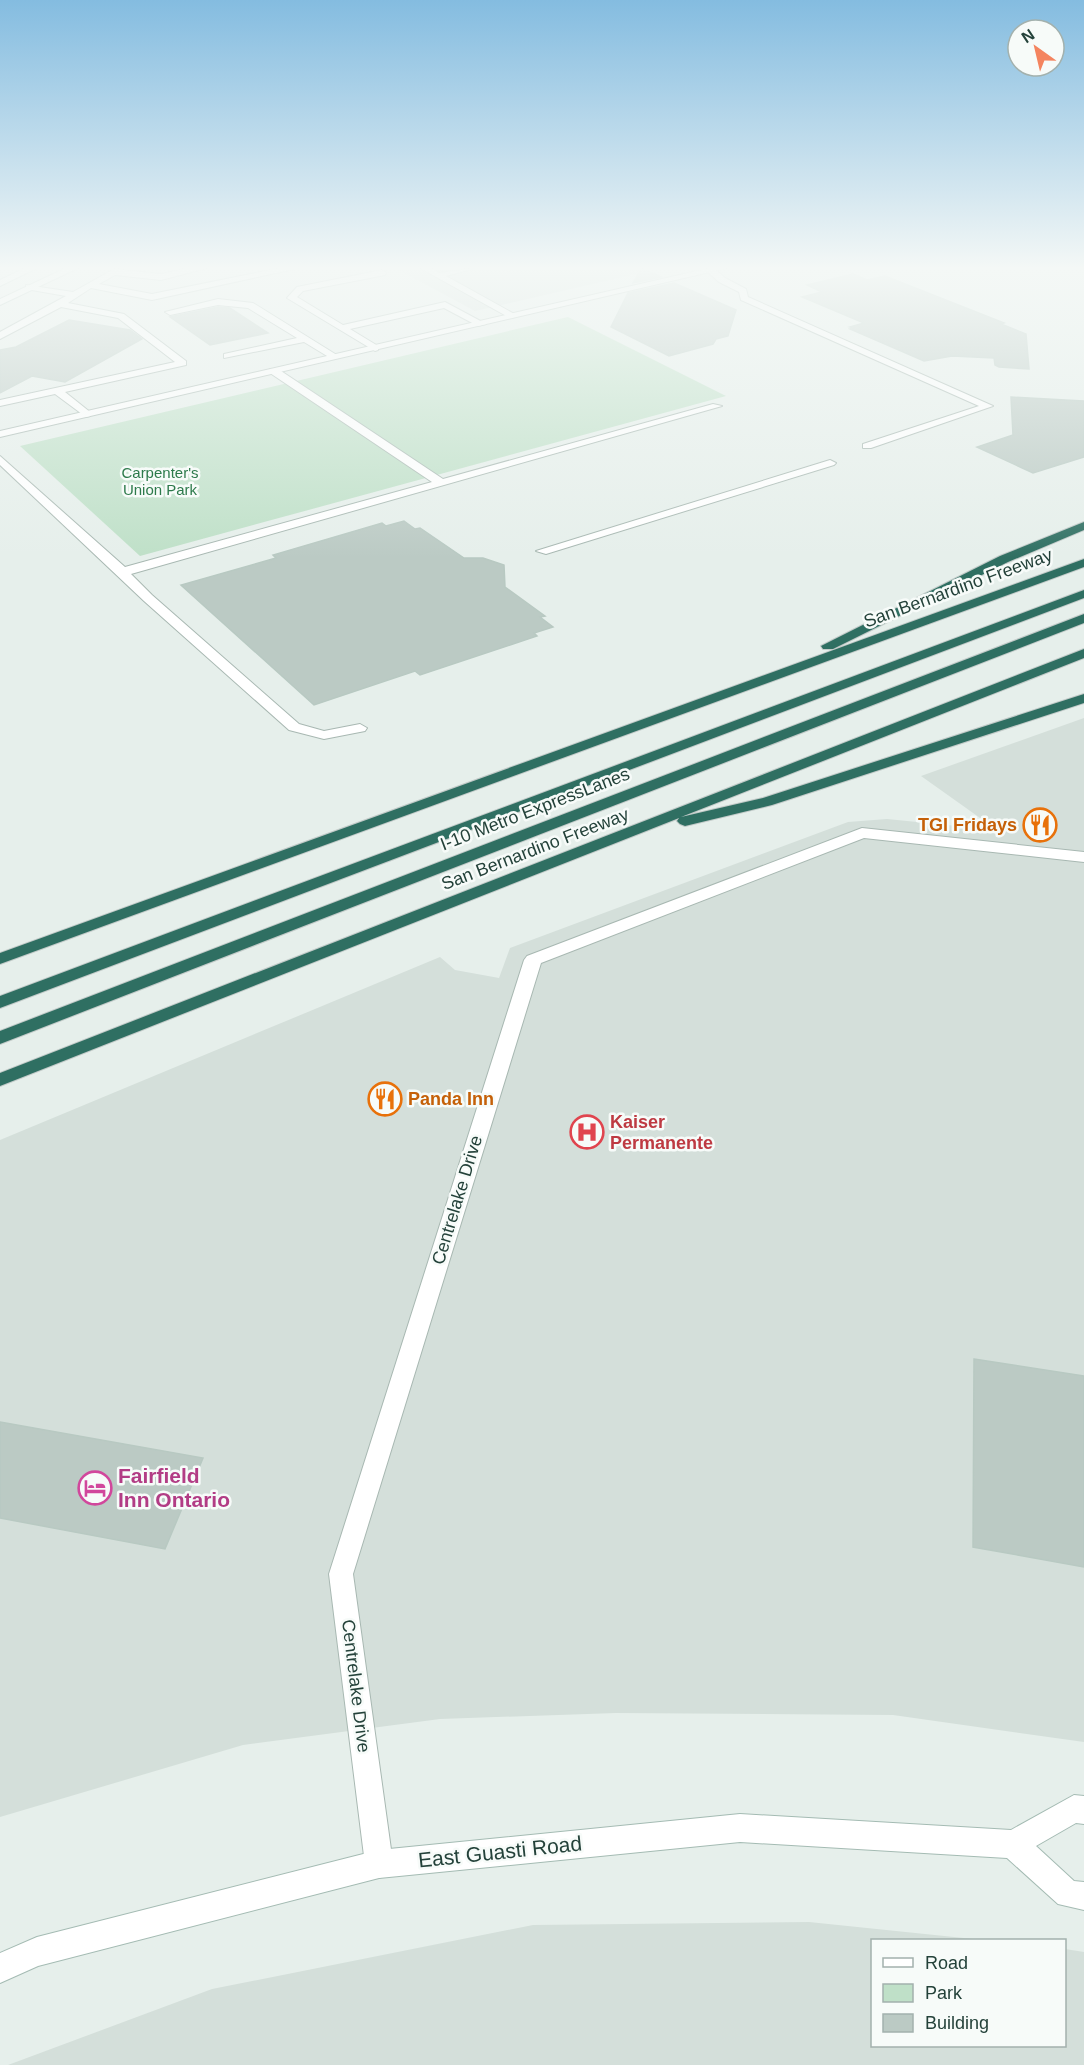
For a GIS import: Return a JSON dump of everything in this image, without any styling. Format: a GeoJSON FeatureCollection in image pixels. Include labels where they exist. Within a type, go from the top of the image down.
{"type":"FeatureCollection","features":[{"type":"Feature","properties":{"kind":"highway"},"geometry":{"type":"LineString","coordinates":[[746,687],[1004,559],[1084,526]]}},
{"type":"Feature","properties":{"kind":"highway","name":"San Bernardino Freeway"},"geometry":{"type":"LineString","coordinates":[[0,958],[1084,563]]}},
{"type":"Feature","properties":{"kind":"highway","name":"I-10 Metro ExpressLanes"},"geometry":{"type":"LineString","coordinates":[[0,1002],[1084,594]]}},
{"type":"Feature","properties":{"kind":"highway","name":"I-10 Metro ExpressLanes"},"geometry":{"type":"LineString","coordinates":[[0,1038],[1084,618]]}},
{"type":"Feature","properties":{"kind":"highway","name":"San Bernardino Freeway"},"geometry":{"type":"LineString","coordinates":[[0,1080],[1084,653]]}},
{"type":"Feature","properties":{"kind":"highway"},"geometry":{"type":"LineString","coordinates":[[622,836],[767,802],[1084,698]]}},
{"type":"Feature","properties":{"kind":"street"},"geometry":{"type":"LineString","coordinates":[[0,404],[177,364]]}},
{"type":"Feature","properties":{"kind":"street"},"geometry":{"type":"LineString","coordinates":[[0,434],[303,364]]}},
{"type":"Feature","properties":{"kind":"street"},"geometry":{"type":"LineString","coordinates":[[867,446],[988,406],[894,364]]}},
{"type":"Feature","properties":{"kind":"street"},"geometry":{"type":"LineString","coordinates":[[274,371],[441,483]]}},
{"type":"Feature","properties":{"kind":"street"},"geometry":{"type":"LineString","coordinates":[[57,391],[86,414]]}},
{"type":"Feature","properties":{"kind":"street"},"geometry":{"type":"LineString","coordinates":[[123,572],[717,406]]}},
{"type":"Feature","properties":{"kind":"street"},"geometry":{"type":"LineString","coordinates":[[0,459],[174,621],[294,727],[324,735],[360,728]]}},
{"type":"Feature","properties":{"kind":"street"},"geometry":{"type":"LineString","coordinates":[[542,551],[830,463]]}},
{"type":"Feature","properties":{"kind":"street","name":"Centrelake Drive"},"geometry":{"type":"LineString","coordinates":[[379,1864],[341,1574],[533,960],[862,833],[1084,857]]}},
{"type":"Feature","properties":{"kind":"street"},"geometry":{"type":"LineString","coordinates":[[1084,1810],[1074,1809],[1013,1844],[1068,1894],[1084,1896]]}},
{"type":"Feature","properties":{"kind":"street","name":"East Guasti Road"},"geometry":{"type":"LineString","coordinates":[[0,1968],[37,1952],[379,1864],[740,1828],[1013,1844]]}},
{"type":"Feature","properties":{"kind":"shaded area"},"geometry":{"type":"Polygon","coordinates":[[[1084,718],[1084,1742],[893,1715],[616,1713],[440,1719],[243,1745],[0,1817],[0,1140],[440,957],[455,970],[499,978],[510,948],[848,822],[887,819],[997,830],[921,776],[1084,718]]]}},
{"type":"Feature","properties":{"kind":"shaded area"},"geometry":{"type":"Polygon","coordinates":[[[809,1922],[973,1939],[871,1939],[871,2047],[1066,2047],[1066,1949],[1084,1952],[1084,2065],[8,2065],[212,1989],[533,1925],[809,1922]]]}},
{"type":"Feature","properties":{"kind":"green space","name":"Carpenter's Union Park"},"geometry":{"type":"Polygon","coordinates":[[[367,364],[663,364],[726,396],[140,556],[20,446],[367,364]]]}},
{"type":"Feature","properties":{"kind":"building"},"geometry":{"type":"Polygon","coordinates":[[[0,364],[97,364],[65,382],[32,376],[0,393],[0,364]]]}},
{"type":"Feature","properties":{"kind":"building"},"geometry":{"type":"Polygon","coordinates":[[[1029,364],[1029,369],[999,367],[995,365],[1029,364]]]}},
{"type":"Feature","properties":{"kind":"building"},"geometry":{"type":"Polygon","coordinates":[[[1011,397],[1084,401],[1084,457],[1033,473],[977,447],[1013,435],[1011,397]]]}},
{"type":"Feature","properties":{"kind":"building"},"geometry":{"type":"Polygon","coordinates":[[[404,521],[415,529],[420,528],[464,558],[483,558],[504,565],[505,587],[545,616],[540,617],[553,627],[534,633],[537,636],[420,675],[415,671],[314,705],[181,585],[276,558],[273,555],[382,523],[386,526],[404,521]]]}},
{"type":"Feature","properties":{"kind":"building"},"geometry":{"type":"Polygon","coordinates":[[[974,1359],[1084,1376],[1084,1567],[973,1547],[974,1359]]]}},
{"type":"Feature","properties":{"kind":"building","name":"Fairfield Inn Ontario"},"geometry":{"type":"Polygon","coordinates":[[[0,1422],[203,1458],[165,1549],[0,1518],[0,1422]]]}},
{"type":"Feature","properties":{"kind":"place","name":"TGI Fridays"},"geometry":{"type":"Point","coordinates":[1040,825]}},
{"type":"Feature","properties":{"kind":"place","name":"Panda Inn"},"geometry":{"type":"Point","coordinates":[385,1099]}},
{"type":"Feature","properties":{"kind":"place","name":"Kaiser Permanente"},"geometry":{"type":"Point","coordinates":[587,1132]}},
{"type":"Feature","properties":{"kind":"place","name":"Fairfield Inn Ontario"},"geometry":{"type":"Point","coordinates":[95,1488]}}]}
